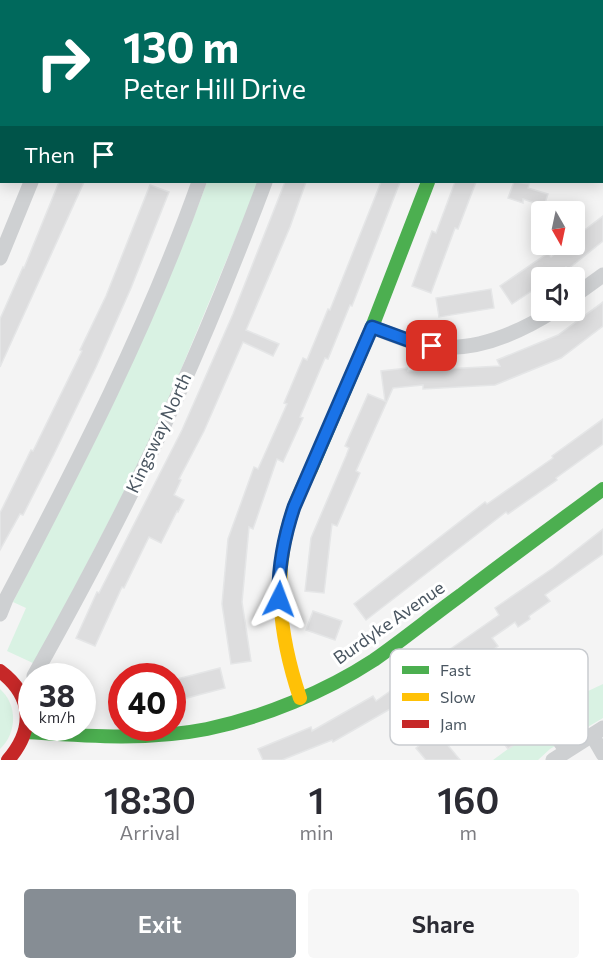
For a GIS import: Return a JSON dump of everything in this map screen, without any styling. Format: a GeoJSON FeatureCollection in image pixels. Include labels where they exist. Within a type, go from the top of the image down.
{"type":"FeatureCollection","features":[{"type":"Feature","properties":{"kind":"street"},"geometry":{"type":"LineString","coordinates":[[0,258],[31,183]]}},
{"type":"Feature","properties":{"kind":"street"},"geometry":{"type":"LineString","coordinates":[[0,614],[135,340],[199,183]]}},
{"type":"Feature","properties":{"kind":"street","name":"Kingsway North"},"geometry":{"type":"LineString","coordinates":[[41,663],[86,581],[166,420],[207,327],[265,183]]}},
{"type":"Feature","properties":{"kind":"street"},"geometry":{"type":"LineString","coordinates":[[300,698],[283,644],[279,612],[279,585],[287,530],[294,507],[372,327],[429,183]]}},
{"type":"Feature","properties":{"kind":"street"},"geometry":{"type":"LineString","coordinates":[[585,288],[603,275]]}},
{"type":"Feature","properties":{"kind":"street"},"geometry":{"type":"LineString","coordinates":[[372,327],[413,342],[453,347],[506,336],[538,321]]}},
{"type":"Feature","properties":{"kind":"street","name":"Burdyke Avenue"},"geometry":{"type":"LineString","coordinates":[[96,736],[119,737],[182,733],[243,720],[339,680],[373,660],[603,489]]}},
{"type":"Feature","properties":{"kind":"street"},"geometry":{"type":"LineString","coordinates":[[0,671],[18,682]]}},
{"type":"Feature","properties":{"kind":"street"},"geometry":{"type":"LineString","coordinates":[[597,731],[603,754]]}},
{"type":"Feature","properties":{"kind":"street"},"geometry":{"type":"LineString","coordinates":[[8,760],[20,748],[23,741]]}},
{"type":"Feature","properties":{"kind":"street"},"geometry":{"type":"LineString","coordinates":[[562,745],[566,750]]}},
{"type":"Feature","properties":{"kind":"street"},"geometry":{"type":"LineString","coordinates":[[553,760],[574,745]]}},
{"type":"Feature","properties":{"kind":"green space"},"geometry":{"type":"Polygon","coordinates":[[[207,183],[259,183],[155,432],[36,663],[33,663],[7,651],[26,608],[13,602],[91,446],[164,289],[207,183]]]}},
{"type":"Feature","properties":{"kind":"green space"},"geometry":{"type":"Polygon","coordinates":[[[603,684],[603,718],[588,727],[588,691],[603,684]]]}},
{"type":"Feature","properties":{"kind":"green space"},"geometry":{"type":"Polygon","coordinates":[[[0,689],[10,703],[13,719],[10,735],[0,749],[0,689]]]}},
{"type":"Feature","properties":{"kind":"green space"},"geometry":{"type":"Polygon","coordinates":[[[514,745],[557,745],[538,760],[493,760],[514,745]]]}},
{"type":"Feature","properties":{"kind":"building"},"geometry":{"type":"Polygon","coordinates":[[[59,183],[84,183],[0,367],[0,319],[24,268],[59,183]]]}},
{"type":"Feature","properties":{"kind":"building"},"geometry":{"type":"Polygon","coordinates":[[[285,183],[306,183],[290,227],[246,330],[279,344],[273,356],[243,342],[204,431],[179,479],[181,480],[174,495],[184,500],[161,543],[149,537],[124,588],[122,587],[95,646],[76,638],[97,592],[99,593],[182,430],[233,314],[285,183]]]}},
{"type":"Feature","properties":{"kind":"building"},"geometry":{"type":"Polygon","coordinates":[[[381,183],[400,183],[352,306],[350,305],[328,359],[325,358],[300,417],[303,418],[283,462],[277,459],[253,529],[249,527],[242,602],[251,661],[231,664],[222,604],[228,539],[254,467],[258,469],[287,404],[284,403],[303,358],[307,360],[328,309],[330,310],[381,183]]]}},
{"type":"Feature","properties":{"kind":"building"},"geometry":{"type":"Polygon","coordinates":[[[455,183],[476,183],[458,229],[455,228],[431,293],[412,286],[432,231],[436,233],[455,183]]]}},
{"type":"Feature","properties":{"kind":"building"},"geometry":{"type":"Polygon","coordinates":[[[514,183],[529,184],[528,188],[548,194],[546,201],[531,202],[523,199],[523,203],[508,198],[514,183]]]}},
{"type":"Feature","properties":{"kind":"building"},"geometry":{"type":"Polygon","coordinates":[[[150,185],[169,192],[131,288],[54,454],[23,515],[20,514],[0,550],[0,513],[82,351],[80,350],[106,296],[150,185]]]}},
{"type":"Feature","properties":{"kind":"building"},"geometry":{"type":"Polygon","coordinates":[[[603,216],[603,241],[570,267],[531,267],[531,291],[512,304],[500,286],[545,255],[551,257],[553,255],[585,255],[585,230],[603,216]]]}},
{"type":"Feature","properties":{"kind":"building"},"geometry":{"type":"Polygon","coordinates":[[[491,289],[494,308],[439,317],[436,298],[491,289]]]}},
{"type":"Feature","properties":{"kind":"building"},"geometry":{"type":"Polygon","coordinates":[[[603,302],[603,326],[561,358],[495,385],[423,389],[423,385],[393,388],[356,471],[360,473],[337,526],[332,524],[324,593],[305,591],[311,538],[349,448],[345,446],[368,394],[385,401],[381,371],[407,368],[408,371],[500,366],[497,360],[558,335],[577,321],[585,321],[585,315],[603,302]]]}},
{"type":"Feature","properties":{"kind":"building"},"geometry":{"type":"Polygon","coordinates":[[[603,419],[603,444],[556,478],[557,480],[508,514],[506,512],[366,620],[354,604],[485,502],[487,504],[553,458],[552,456],[603,419]]]}},
{"type":"Feature","properties":{"kind":"building"},"geometry":{"type":"Polygon","coordinates":[[[603,529],[603,554],[545,595],[550,601],[529,616],[530,619],[518,627],[515,622],[492,638],[498,646],[494,649],[450,649],[499,615],[495,608],[553,568],[603,529]]]}},
{"type":"Feature","properties":{"kind":"building"},"geometry":{"type":"Polygon","coordinates":[[[313,611],[342,621],[335,640],[306,630],[313,611]]]}},
{"type":"Feature","properties":{"kind":"building"},"geometry":{"type":"Polygon","coordinates":[[[220,668],[225,688],[186,698],[186,677],[220,668]]]}},
{"type":"Feature","properties":{"kind":"building"},"geometry":{"type":"Polygon","coordinates":[[[390,691],[390,709],[333,742],[332,740],[282,760],[263,760],[258,749],[311,727],[312,731],[373,696],[376,701],[390,691]]]}},
{"type":"Feature","properties":{"kind":"building"},"geometry":{"type":"Polygon","coordinates":[[[420,745],[448,745],[460,760],[426,760],[416,748],[420,745]]]}},
{"type":"Feature","properties":{"kind":"traffic: fast"},"geometry":{"type":"LineString","coordinates":[[311,469],[372,327],[428,183]]}},
{"type":"Feature","properties":{"kind":"traffic: fast"},"geometry":{"type":"LineString","coordinates":[[96,736],[162,735],[207,729],[250,718],[315,693],[374,660],[603,489]]}},
{"type":"Feature","properties":{"kind":"traffic: slow"},"geometry":{"type":"LineString","coordinates":[[300,698],[287,651],[280,603],[280,579],[287,531],[294,507],[311,469]]}},
{"type":"Feature","properties":{"kind":"traffic: jam"},"geometry":{"type":"LineString","coordinates":[[0,671],[19,691],[26,713],[23,737],[8,760]]}},
{"type":"Feature","properties":{"kind":"route"},"geometry":{"type":"LineString","coordinates":[[279,599],[282,558],[294,507],[372,327],[413,342],[432,346]]}}]}
